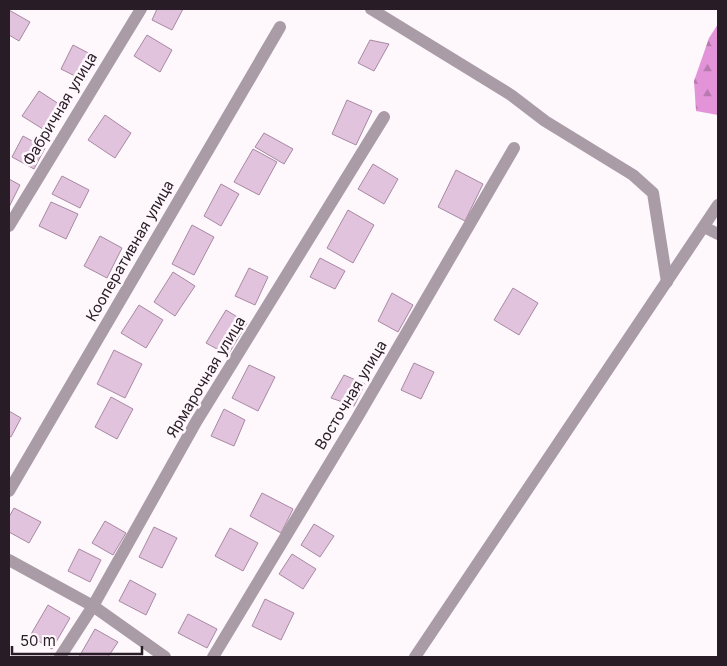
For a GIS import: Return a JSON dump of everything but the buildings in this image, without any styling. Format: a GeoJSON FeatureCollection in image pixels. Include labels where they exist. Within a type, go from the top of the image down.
{"type":"FeatureCollection","features":[{"type":"Feature","properties":{"kind":"street","name":"Фабричная улица"},"geometry":{"type":"LineString","coordinates":[[9,226],[141,9]]}},
{"type":"Feature","properties":{"kind":"street"},"geometry":{"type":"LineString","coordinates":[[371,9],[511,95],[545,122],[633,176],[653,193],[667,282]]}},
{"type":"Feature","properties":{"kind":"street","name":"Кооперативная улица"},"geometry":{"type":"LineString","coordinates":[[9,491],[280,27]]}},
{"type":"Feature","properties":{"kind":"street","name":"Ярмарочная улица"},"geometry":{"type":"LineString","coordinates":[[60,657],[93,606],[196,422],[384,117]]}},
{"type":"Feature","properties":{"kind":"street","name":"Восточная улица"},"geometry":{"type":"LineString","coordinates":[[212,657],[357,418],[514,148]]}},
{"type":"Feature","properties":{"kind":"street"},"geometry":{"type":"LineString","coordinates":[[415,657],[718,205]]}},
{"type":"Feature","properties":{"kind":"street"},"geometry":{"type":"LineString","coordinates":[[704,227],[718,234]]}},
{"type":"Feature","properties":{"kind":"street"},"geometry":{"type":"LineString","coordinates":[[9,560],[93,606],[165,657]]}},
{"type":"Feature","properties":{"kind":"green space"},"geometry":{"type":"Polygon","coordinates":[[[718,24],[718,115],[696,111],[694,81],[709,38],[718,24]]]}}]}
